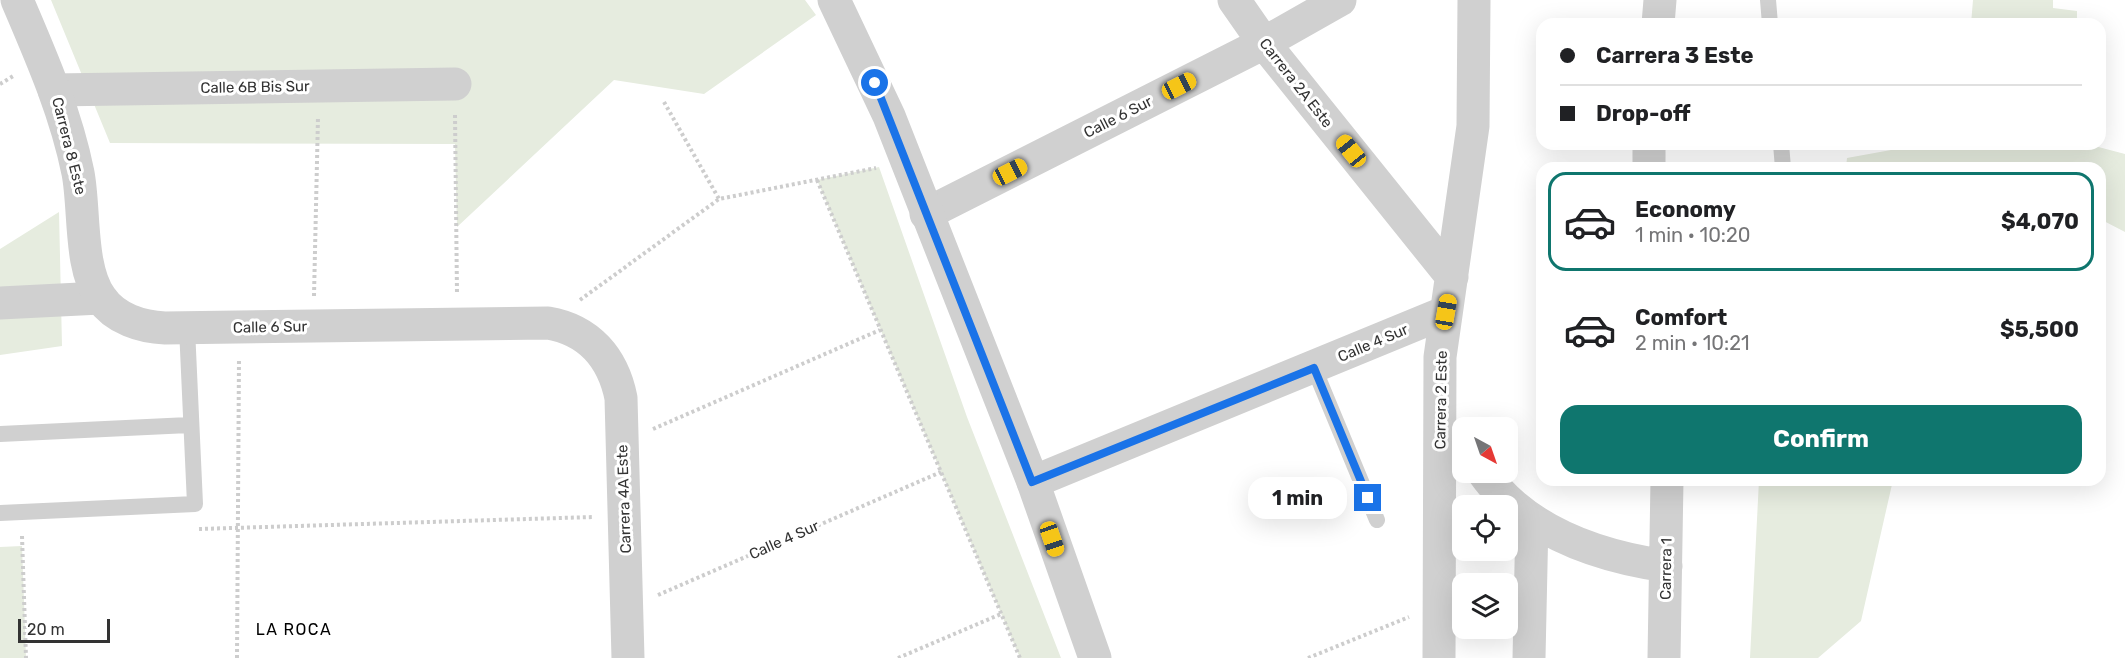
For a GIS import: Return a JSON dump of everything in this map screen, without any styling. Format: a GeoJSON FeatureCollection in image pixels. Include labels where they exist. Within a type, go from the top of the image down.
{"type":"FeatureCollection","features":[{"type":"Feature","properties":{"kind":"street","name":"Carrera 8 Este"},"geometry":{"type":"LineString","coordinates":[[16,0],[54,90],[78,174],[87,257],[100,298]]}},
{"type":"Feature","properties":{"kind":"street"},"geometry":{"type":"LineString","coordinates":[[834,0],[876,86],[1032,482],[1095,658]]}},
{"type":"Feature","properties":{"kind":"street","name":"Carrera 2A Este"},"geometry":{"type":"LineString","coordinates":[[1234,0],[1264,43],[1452,277]]}},
{"type":"Feature","properties":{"kind":"street","name":"Calle 6 Sur"},"geometry":{"type":"LineString","coordinates":[[926,214],[1264,43],[1340,0]]}},
{"type":"Feature","properties":{"kind":"street","name":"Carrera 2 Este"},"geometry":{"type":"LineString","coordinates":[[1439,658],[1440,357],[1473,126],[1474,0]]}},
{"type":"Feature","properties":{"kind":"street"},"geometry":{"type":"LineString","coordinates":[[1658,18],[1660,0]]}},
{"type":"Feature","properties":{"kind":"street","name":"Calle 6B Bis Sur"},"geometry":{"type":"LineString","coordinates":[[54,90],[455,84]]}},
{"type":"Feature","properties":{"kind":"street"},"geometry":{"type":"LineString","coordinates":[[0,303],[100,298]]}},
{"type":"Feature","properties":{"kind":"street","name":"Calle 6 Sur"},"geometry":{"type":"LineString","coordinates":[[100,298],[118,314],[141,325],[187,328],[548,323],[564,326],[596,346]]}},
{"type":"Feature","properties":{"kind":"street","name":"Calle 4 Sur"},"geometry":{"type":"LineString","coordinates":[[1032,482],[1446,312]]}},
{"type":"Feature","properties":{"kind":"street","name":"Carrera 4A Este"},"geometry":{"type":"LineString","coordinates":[[596,346],[613,369],[618,383],[623,442],[628,658]]}},
{"type":"Feature","properties":{"kind":"street"},"geometry":{"type":"LineString","coordinates":[[1440,357],[1453,417]]}},
{"type":"Feature","properties":{"kind":"street"},"geometry":{"type":"LineString","coordinates":[[1492,483],[1505,498],[1532,520],[1576,543],[1604,554],[1666,566]]}},
{"type":"Feature","properties":{"kind":"street","name":"Carrera 1"},"geometry":{"type":"LineString","coordinates":[[1664,658],[1667,486]]}},
{"type":"Feature","properties":{"kind":"street"},"geometry":{"type":"LineString","coordinates":[[1529,658],[1532,520]]}},
{"type":"Feature","properties":{"kind":"lane"},"geometry":{"type":"LineString","coordinates":[[1768,0],[1770,18]]}},
{"type":"Feature","properties":{"kind":"lane"},"geometry":{"type":"LineString","coordinates":[[0,513],[195,504],[189,424],[187,328]]}},
{"type":"Feature","properties":{"kind":"lane"},"geometry":{"type":"LineString","coordinates":[[1314,368],[1377,520]]}},
{"type":"Feature","properties":{"kind":"lane"},"geometry":{"type":"LineString","coordinates":[[0,434],[189,424]]}},
{"type":"Feature","properties":{"kind":"path"},"geometry":{"type":"LineString","coordinates":[[455,84],[457,324]]}},
{"type":"Feature","properties":{"kind":"path"},"geometry":{"type":"LineString","coordinates":[[314,326],[318,86]]}},
{"type":"Feature","properties":{"kind":"path"},"geometry":{"type":"LineString","coordinates":[[664,102],[719,199]]}},
{"type":"Feature","properties":{"kind":"path"},"geometry":{"type":"LineString","coordinates":[[548,323],[719,199],[906,162]]}},
{"type":"Feature","properties":{"kind":"path"},"geometry":{"type":"LineString","coordinates":[[817,180],[1020,658]]}},
{"type":"Feature","properties":{"kind":"path"},"geometry":{"type":"LineString","coordinates":[[237,658],[239,327]]}},
{"type":"Feature","properties":{"kind":"path"},"geometry":{"type":"LineString","coordinates":[[623,442],[880,330]]}},
{"type":"Feature","properties":{"kind":"path","name":"Calle 4 Sur"},"geometry":{"type":"LineString","coordinates":[[627,608],[941,472]]}},
{"type":"Feature","properties":{"kind":"path"},"geometry":{"type":"LineString","coordinates":[[189,529],[625,516]]}},
{"type":"Feature","properties":{"kind":"path"},"geometry":{"type":"LineString","coordinates":[[11,534],[34,534]]}},
{"type":"Feature","properties":{"kind":"path"},"geometry":{"type":"LineString","coordinates":[[22,534],[26,658]]}},
{"type":"Feature","properties":{"kind":"path"},"geometry":{"type":"LineString","coordinates":[[1308,658],[1438,605]]}},
{"type":"Feature","properties":{"kind":"path"},"geometry":{"type":"LineString","coordinates":[[898,658],[1001,614]]}},
{"type":"Feature","properties":{"kind":"shaded area"},"geometry":{"type":"Polygon","coordinates":[[[51,0],[805,0],[816,15],[704,94],[614,80],[457,227],[455,144],[110,143],[51,0]]]}},
{"type":"Feature","properties":{"kind":"shaded area"},"geometry":{"type":"Polygon","coordinates":[[[1973,0],[2053,0],[2053,8],[2077,11],[2077,18],[1972,18],[1973,0]]]}},
{"type":"Feature","properties":{"kind":"shaded area"},"geometry":{"type":"Polygon","coordinates":[[[2106,149],[2125,154],[2125,232],[2106,222],[2106,162],[1847,162],[1847,158],[1891,150],[2106,149]]]}},
{"type":"Feature","properties":{"kind":"shaded area"},"geometry":{"type":"Polygon","coordinates":[[[879,167],[967,417],[1061,658],[1020,658],[817,180],[879,167]]]}},
{"type":"Feature","properties":{"kind":"shaded area"},"geometry":{"type":"Polygon","coordinates":[[[59,212],[62,346],[0,355],[0,249],[59,212]]]}},
{"type":"Feature","properties":{"kind":"shaded area"},"geometry":{"type":"Polygon","coordinates":[[[1759,486],[1892,486],[1861,621],[1818,658],[1750,658],[1759,486]]]}},
{"type":"Feature","properties":{"kind":"shaded area"},"geometry":{"type":"Polygon","coordinates":[[[22,546],[26,658],[0,658],[0,547],[22,546]]]}},
{"type":"Feature","properties":{"kind":"district","name":"LA ROCA"},"geometry":{"type":"Point","coordinates":[294,629]}},
{"type":"Feature","properties":{"kind":"route"},"geometry":{"type":"LineString","coordinates":[[875,83],[890,116],[926,214],[1032,482],[1314,368],[1368,498]]}}]}
